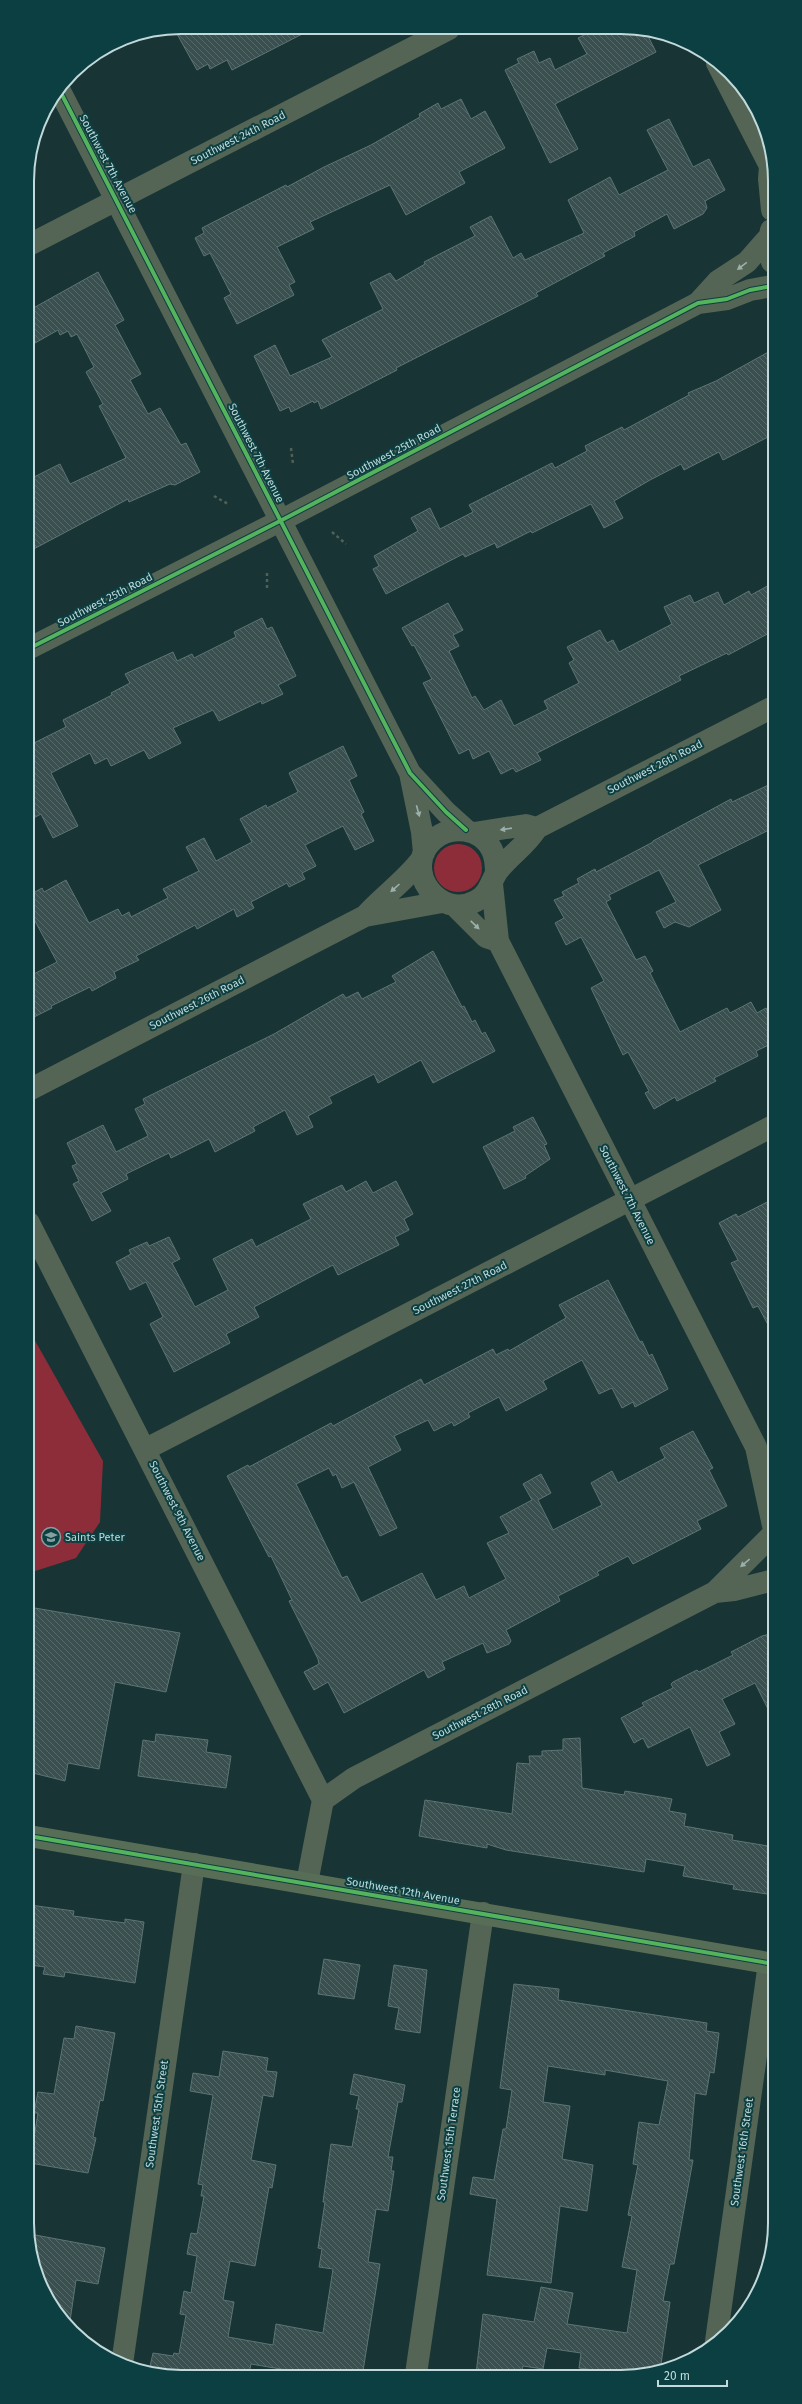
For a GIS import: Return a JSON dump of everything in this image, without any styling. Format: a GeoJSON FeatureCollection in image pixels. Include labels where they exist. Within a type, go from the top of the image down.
{"type":"FeatureCollection","features":[{"type":"Feature","properties":{"kind":"main road","name":"Southwest 12th Avenue"},"geometry":{"type":"LineString","coordinates":[[34,1837],[768,1962]]}},
{"type":"Feature","properties":{"kind":"street","name":"Southwest 24th Road"},"geometry":{"type":"LineString","coordinates":[[34,242],[439,34]]}},
{"type":"Feature","properties":{"kind":"street"},"geometry":{"type":"LineString","coordinates":[[723,75],[766,158]]}},
{"type":"Feature","properties":{"kind":"street","name":"Southwest 7th Avenue"},"geometry":{"type":"LineString","coordinates":[[62,94],[117,199],[280,521],[410,773],[441,808],[470,832]]}},
{"type":"Feature","properties":{"kind":"street","name":"Southwest 25th Road"},"geometry":{"type":"LineString","coordinates":[[698,303],[718,281],[747,262],[768,235]]}},
{"type":"Feature","properties":{"kind":"street","name":"Southwest 25th Road"},"geometry":{"type":"LineString","coordinates":[[34,645],[280,521],[698,303],[727,299],[750,290],[768,287]]}},
{"type":"Feature","properties":{"kind":"street","name":"Southwest 26th Road"},"geometry":{"type":"LineString","coordinates":[[494,879],[512,854],[532,837],[538,828],[768,710]]}},
{"type":"Feature","properties":{"kind":"street","name":"Southwest 7th Avenue"},"geometry":{"type":"LineString","coordinates":[[410,773],[421,822],[423,856]]}},
{"type":"Feature","properties":{"kind":"street"},"geometry":{"type":"LineString","coordinates":[[498,941],[486,937],[448,904],[434,897],[425,885],[421,870],[423,856],[432,840],[444,832],[470,832],[526,825],[538,828]]}},
{"type":"Feature","properties":{"kind":"street"},"geometry":{"type":"LineString","coordinates":[[448,904],[477,901],[486,894],[494,879],[496,861],[492,850],[484,840],[470,832]]}},
{"type":"Feature","properties":{"kind":"street","name":"Southwest 26th Road"},"geometry":{"type":"LineString","coordinates":[[34,1087],[365,916],[423,856]]}},
{"type":"Feature","properties":{"kind":"street","name":"Southwest 7th Avenue"},"geometry":{"type":"LineString","coordinates":[[494,879],[498,941],[756,1447],[768,1506]]}},
{"type":"Feature","properties":{"kind":"street","name":"Southwest 26th Road"},"geometry":{"type":"LineString","coordinates":[[365,916],[448,904]]}},
{"type":"Feature","properties":{"kind":"street","name":"Southwest 27th Road"},"geometry":{"type":"LineString","coordinates":[[146,1449],[768,1129]]}},
{"type":"Feature","properties":{"kind":"street","name":"Southwest 9th Avenue"},"geometry":{"type":"LineString","coordinates":[[34,1233],[146,1449],[323,1800]]}},
{"type":"Feature","properties":{"kind":"street","name":"Southwest 7th Avenue"},"geometry":{"type":"LineString","coordinates":[[756,1447],[768,1459]]}},
{"type":"Feature","properties":{"kind":"street","name":"Southwest 28th Road"},"geometry":{"type":"LineString","coordinates":[[323,1800],[354,1778],[716,1592],[768,1536]]}},
{"type":"Feature","properties":{"kind":"street","name":"Southwest 28th Road"},"geometry":{"type":"LineString","coordinates":[[716,1592],[734,1590],[768,1582]]}},
{"type":"Feature","properties":{"kind":"street"},"geometry":{"type":"LineString","coordinates":[[307,1883],[323,1800]]}},
{"type":"Feature","properties":{"kind":"street","name":"Southwest 15th Street"},"geometry":{"type":"LineString","coordinates":[[123,2358],[194,1864]]}},
{"type":"Feature","properties":{"kind":"street","name":"Southwest 15th Terrace"},"geometry":{"type":"LineString","coordinates":[[417,2370],[483,1913]]}},
{"type":"Feature","properties":{"kind":"street","name":"Southwest 16th Street"},"geometry":{"type":"LineString","coordinates":[[717,2335],[768,1984]]}},
{"type":"Feature","properties":{"kind":"path"},"geometry":{"type":"LineString","coordinates":[[291,448],[293,464]]}},
{"type":"Feature","properties":{"kind":"path"},"geometry":{"type":"LineString","coordinates":[[214,496],[228,504]]}},
{"type":"Feature","properties":{"kind":"path"},"geometry":{"type":"LineString","coordinates":[[332,532],[346,544]]}},
{"type":"Feature","properties":{"kind":"path"},"geometry":{"type":"LineString","coordinates":[[267,573],[267,588]]}},
{"type":"Feature","properties":{"kind":"shaded area"},"geometry":{"type":"Polygon","coordinates":[[[453,844],[463,844],[472,848],[478,854],[481,859],[481,877],[472,888],[463,892],[453,892],[444,888],[438,882],[434,873],[434,863],[438,854],[444,848],[453,844]]]}},
{"type":"Feature","properties":{"kind":"shaded area"},"geometry":{"type":"Polygon","coordinates":[[[34,1339],[103,1461],[100,1522],[76,1558],[34,1571],[34,1339]]]}},
{"type":"Feature","properties":{"kind":"building"},"geometry":{"type":"Polygon","coordinates":[[[177,34],[302,34],[232,70],[227,60],[210,69],[208,64],[197,70],[177,34]]]}},
{"type":"Feature","properties":{"kind":"building"},"geometry":{"type":"Polygon","coordinates":[[[586,34],[640,35],[648,37],[656,52],[555,104],[578,149],[550,163],[505,70],[519,63],[517,59],[534,51],[539,63],[550,58],[555,70],[587,54],[578,38],[586,34]]]}},
{"type":"Feature","properties":{"kind":"building"},"geometry":{"type":"Polygon","coordinates":[[[461,99],[471,119],[485,111],[505,148],[459,172],[465,183],[406,215],[390,185],[310,222],[314,229],[277,247],[295,282],[289,285],[294,295],[237,324],[224,298],[231,294],[210,253],[204,256],[195,238],[204,233],[202,228],[286,185],[287,187],[324,167],[371,145],[420,117],[419,114],[438,103],[441,109],[461,99]]]}},
{"type":"Feature","properties":{"kind":"building"},"geometry":{"type":"Polygon","coordinates":[[[669,119],[693,167],[709,159],[725,190],[705,201],[707,208],[703,214],[674,229],[667,214],[634,232],[635,236],[603,253],[605,256],[536,293],[538,296],[396,368],[397,370],[321,409],[318,401],[314,403],[313,401],[291,412],[289,407],[280,411],[254,356],[275,345],[290,376],[332,357],[322,340],[383,309],[370,283],[390,273],[396,281],[425,264],[424,262],[475,236],[470,227],[491,216],[513,258],[521,253],[525,260],[584,233],[568,200],[610,177],[619,195],[668,170],[647,130],[669,119]]]}},
{"type":"Feature","properties":{"kind":"building"},"geometry":{"type":"Polygon","coordinates":[[[98,272],[124,320],[115,325],[141,374],[130,380],[148,414],[160,408],[181,445],[186,443],[200,472],[175,485],[170,484],[129,502],[128,499],[34,549],[34,477],[60,464],[70,484],[126,458],[99,406],[103,404],[86,372],[94,367],[77,334],[71,337],[68,331],[60,335],[58,330],[34,344],[34,308],[98,272]]]}},
{"type":"Feature","properties":{"kind":"building"},"geometry":{"type":"Polygon","coordinates":[[[768,352],[768,437],[723,460],[719,452],[684,470],[681,464],[650,480],[614,501],[623,518],[604,528],[591,504],[532,533],[531,531],[497,548],[495,543],[465,557],[463,554],[386,594],[373,569],[379,566],[374,556],[418,531],[411,518],[430,508],[440,529],[473,512],[469,505],[552,463],[555,468],[587,451],[585,446],[622,427],[624,430],[689,395],[688,393],[716,381],[768,352]]]}},
{"type":"Feature","properties":{"kind":"building"},"geometry":{"type":"Polygon","coordinates":[[[768,586],[768,634],[728,655],[727,653],[679,676],[681,680],[537,753],[541,760],[516,772],[513,768],[501,774],[489,751],[473,759],[469,749],[459,754],[423,683],[432,679],[414,645],[412,646],[402,628],[448,603],[463,630],[453,635],[459,646],[449,651],[472,698],[475,696],[484,710],[501,700],[514,726],[548,709],[544,701],[579,683],[569,663],[574,660],[567,647],[600,630],[607,643],[613,640],[619,652],[672,624],[664,607],[690,595],[694,603],[718,592],[724,605],[749,591],[751,595],[768,586]]]}},
{"type":"Feature","properties":{"kind":"building"},"geometry":{"type":"Polygon","coordinates":[[[262,618],[267,629],[272,627],[296,676],[278,685],[283,694],[262,704],[261,701],[219,721],[213,710],[173,728],[181,743],[149,759],[144,750],[111,766],[107,758],[95,764],[90,753],[51,773],[78,826],[53,838],[41,814],[34,818],[34,743],[66,727],[63,720],[112,695],[111,693],[130,683],[125,674],[173,652],[177,661],[192,654],[194,658],[236,637],[234,632],[262,618]]]}},
{"type":"Feature","properties":{"kind":"building"},"geometry":{"type":"Polygon","coordinates":[[[343,746],[357,776],[349,780],[364,812],[361,814],[374,841],[355,850],[343,826],[305,845],[316,866],[302,873],[305,879],[289,887],[287,883],[251,902],[254,908],[237,917],[234,909],[197,929],[195,925],[136,956],[139,960],[114,972],[116,978],[92,991],[90,987],[51,1006],[52,1008],[34,1017],[34,974],[57,962],[34,919],[34,893],[42,888],[44,892],[66,880],[89,923],[118,909],[122,916],[129,912],[131,917],[168,898],[163,889],[199,871],[186,847],[204,838],[216,861],[252,842],[240,819],[266,805],[267,808],[298,792],[289,773],[343,746]]]}},
{"type":"Feature","properties":{"kind":"building"},"geometry":{"type":"Polygon","coordinates":[[[768,785],[768,830],[698,865],[721,910],[689,927],[675,922],[664,928],[656,912],[676,902],[659,870],[609,895],[611,899],[606,902],[636,960],[645,956],[653,971],[650,973],[680,1032],[727,1008],[730,1013],[751,1002],[757,1013],[766,1008],[768,1012],[768,1045],[756,1051],[758,1056],[714,1078],[716,1081],[677,1101],[675,1097],[654,1109],[645,1093],[649,1091],[628,1052],[623,1055],[591,988],[604,981],[581,937],[566,945],[555,923],[564,918],[554,900],[564,896],[562,892],[579,883],[577,879],[595,869],[596,872],[731,799],[732,802],[768,785]]]}},
{"type":"Feature","properties":{"kind":"building"},"geometry":{"type":"Polygon","coordinates":[[[433,951],[462,1007],[464,1006],[472,1022],[475,1020],[482,1034],[485,1032],[495,1051],[433,1083],[421,1060],[378,1083],[374,1074],[329,1097],[332,1103],[308,1116],[313,1127],[297,1135],[285,1110],[253,1127],[255,1131],[215,1152],[209,1139],[171,1158],[169,1153],[126,1174],[128,1179],[101,1193],[111,1211],[92,1221],[73,1184],[79,1181],[72,1166],[77,1164],[67,1143],[103,1125],[116,1152],[148,1136],[135,1109],[145,1104],[143,1099],[274,1034],[343,994],[346,998],[358,992],[362,999],[396,982],[392,976],[433,951]]]}},
{"type":"Feature","properties":{"kind":"building"},"geometry":{"type":"Polygon","coordinates":[[[533,1117],[547,1144],[544,1145],[550,1159],[525,1176],[526,1178],[504,1189],[483,1147],[515,1131],[513,1127],[533,1117]]]}},
{"type":"Feature","properties":{"kind":"building"},"geometry":{"type":"Polygon","coordinates":[[[366,1181],[373,1193],[396,1181],[413,1214],[404,1219],[409,1230],[395,1237],[399,1245],[338,1275],[333,1265],[254,1307],[259,1317],[226,1334],[230,1343],[174,1372],[150,1324],[163,1317],[146,1282],[130,1290],[116,1262],[131,1254],[129,1250],[147,1242],[149,1246],[169,1237],[180,1259],[172,1263],[195,1307],[228,1290],[213,1259],[252,1239],[256,1247],[311,1219],[303,1204],[342,1185],[346,1192],[366,1181]]]}},
{"type":"Feature","properties":{"kind":"building"},"geometry":{"type":"Polygon","coordinates":[[[768,1202],[768,1325],[758,1306],[753,1308],[731,1263],[738,1260],[719,1223],[736,1214],[738,1217],[768,1202]]]}},
{"type":"Feature","properties":{"kind":"building"},"geometry":{"type":"Polygon","coordinates":[[[608,1280],[640,1342],[642,1341],[649,1356],[652,1354],[668,1389],[635,1407],[633,1402],[622,1408],[612,1388],[599,1394],[582,1360],[543,1381],[547,1389],[506,1411],[499,1397],[468,1413],[470,1417],[454,1426],[452,1422],[434,1431],[428,1420],[394,1436],[401,1450],[368,1467],[397,1528],[380,1536],[354,1482],[342,1488],[336,1474],[333,1476],[329,1468],[296,1484],[342,1578],[347,1576],[361,1603],[422,1573],[436,1600],[464,1586],[469,1598],[506,1579],[487,1543],[509,1533],[500,1517],[532,1500],[523,1484],[541,1474],[551,1493],[538,1500],[553,1530],[602,1505],[591,1483],[612,1471],[618,1483],[665,1458],[660,1448],[693,1431],[713,1468],[709,1470],[727,1506],[697,1521],[701,1529],[633,1564],[628,1556],[597,1572],[599,1575],[558,1596],[560,1601],[506,1630],[511,1641],[509,1644],[487,1653],[483,1643],[442,1662],[445,1669],[428,1678],[424,1670],[344,1713],[328,1682],[314,1690],[304,1672],[319,1664],[318,1659],[289,1601],[292,1600],[271,1556],[269,1557],[227,1476],[248,1465],[249,1467],[331,1423],[333,1426],[421,1379],[424,1385],[493,1349],[496,1355],[508,1349],[509,1351],[566,1318],[559,1305],[608,1280]]]}},
{"type":"Feature","properties":{"kind":"building"},"geometry":{"type":"Polygon","coordinates":[[[34,1608],[180,1633],[166,1692],[115,1682],[99,1769],[68,1763],[65,1781],[34,1773],[34,1608]]]}},
{"type":"Feature","properties":{"kind":"building"},"geometry":{"type":"Polygon","coordinates":[[[768,1634],[768,1709],[755,1683],[722,1699],[735,1724],[719,1732],[730,1755],[707,1766],[690,1727],[648,1748],[643,1738],[634,1743],[621,1718],[644,1706],[642,1703],[673,1688],[671,1684],[673,1682],[697,1670],[699,1672],[733,1655],[731,1652],[762,1636],[768,1634]]]}},
{"type":"Feature","properties":{"kind":"building"},"geometry":{"type":"Polygon","coordinates":[[[156,1734],[208,1740],[206,1752],[231,1756],[226,1788],[138,1776],[143,1740],[155,1742],[156,1734]]]}},
{"type":"Feature","properties":{"kind":"building"},"geometry":{"type":"Polygon","coordinates":[[[580,1738],[582,1788],[624,1795],[625,1791],[672,1799],[669,1811],[686,1814],[684,1826],[733,1835],[732,1840],[768,1846],[768,1894],[733,1889],[734,1885],[683,1876],[685,1866],[646,1859],[644,1872],[506,1850],[487,1844],[487,1848],[419,1836],[425,1800],[512,1814],[517,1763],[530,1764],[529,1756],[542,1756],[542,1751],[563,1750],[563,1739],[580,1738]]]}},
{"type":"Feature","properties":{"kind":"building"},"geometry":{"type":"Polygon","coordinates":[[[34,1906],[74,1911],[73,1916],[125,1923],[125,1919],[144,1922],[135,1983],[65,1972],[64,1977],[43,1974],[45,1967],[34,1966],[34,1906]]]}},
{"type":"Feature","properties":{"kind":"building"},"geometry":{"type":"Polygon","coordinates":[[[324,1959],[360,1965],[354,1999],[318,1994],[324,1959]]]}},
{"type":"Feature","properties":{"kind":"building"},"geometry":{"type":"Polygon","coordinates":[[[394,1965],[427,1970],[420,2033],[395,2029],[399,2008],[388,2006],[394,1965]]]}},
{"type":"Feature","properties":{"kind":"building"},"geometry":{"type":"Polygon","coordinates":[[[514,1984],[559,1989],[558,2000],[707,2023],[706,2031],[719,2033],[714,2073],[710,2072],[706,2095],[695,2093],[689,2160],[693,2160],[674,2264],[670,2264],[663,2301],[670,2302],[661,2364],[631,2370],[594,2370],[579,2368],[581,2353],[547,2348],[543,2369],[523,2366],[522,2370],[476,2370],[483,2314],[534,2322],[541,2287],[573,2293],[567,2324],[627,2333],[637,2270],[622,2267],[632,2216],[628,2215],[638,2165],[633,2164],[639,2122],[659,2125],[668,2081],[605,2070],[605,2075],[548,2066],[543,2102],[570,2106],[562,2159],[593,2165],[587,2211],[560,2206],[551,2283],[487,2275],[497,2199],[470,2194],[473,2177],[494,2180],[503,2129],[506,2129],[512,2090],[500,2088],[514,1984]]]}},
{"type":"Feature","properties":{"kind":"building"},"geometry":{"type":"Polygon","coordinates":[[[76,2026],[115,2033],[103,2101],[100,2100],[93,2137],[96,2138],[88,2173],[34,2164],[34,2138],[38,2113],[34,2113],[38,2092],[54,2094],[64,2038],[74,2039],[76,2026]]]}},
{"type":"Feature","properties":{"kind":"building"},"geometry":{"type":"Polygon","coordinates":[[[223,2051],[268,2058],[266,2071],[277,2072],[273,2097],[263,2095],[251,2160],[276,2165],[272,2188],[269,2187],[255,2266],[230,2261],[223,2300],[234,2302],[228,2337],[273,2345],[276,2324],[323,2333],[333,2269],[319,2267],[322,2249],[318,2248],[325,2202],[323,2202],[331,2144],[352,2147],[359,2109],[356,2109],[359,2096],[350,2094],[354,2074],[405,2085],[402,2102],[398,2102],[388,2157],[393,2157],[391,2171],[394,2171],[388,2211],[376,2209],[368,2262],[380,2264],[363,2370],[286,2370],[251,2364],[250,2370],[171,2370],[150,2367],[153,2353],[173,2356],[174,2353],[179,2354],[186,2315],[180,2314],[184,2291],[191,2293],[197,2256],[187,2254],[191,2233],[197,2234],[204,2196],[201,2196],[203,2185],[198,2184],[213,2095],[190,2091],[193,2073],[219,2077],[223,2051]]]}},
{"type":"Feature","properties":{"kind":"building"},"geometry":{"type":"Polygon","coordinates":[[[34,2235],[105,2248],[98,2284],[76,2280],[70,2320],[54,2297],[45,2279],[39,2261],[34,2235]]]}},
{"type":"Feature","properties":{"kind":"cycle path"},"geometry":{"type":"LineString","coordinates":[[62,95],[410,773],[446,812],[466,830]]}},
{"type":"Feature","properties":{"kind":"cycle path"},"geometry":{"type":"LineString","coordinates":[[34,646],[280,521],[698,303],[727,299],[750,290],[768,287]]}},
{"type":"Feature","properties":{"kind":"cycle path"},"geometry":{"type":"LineString","coordinates":[[34,1837],[768,1963]]}},
{"type":"Feature","properties":{"kind":"place","name":"Saints Peter"},"geometry":{"type":"Point","coordinates":[51,1537]}}]}
